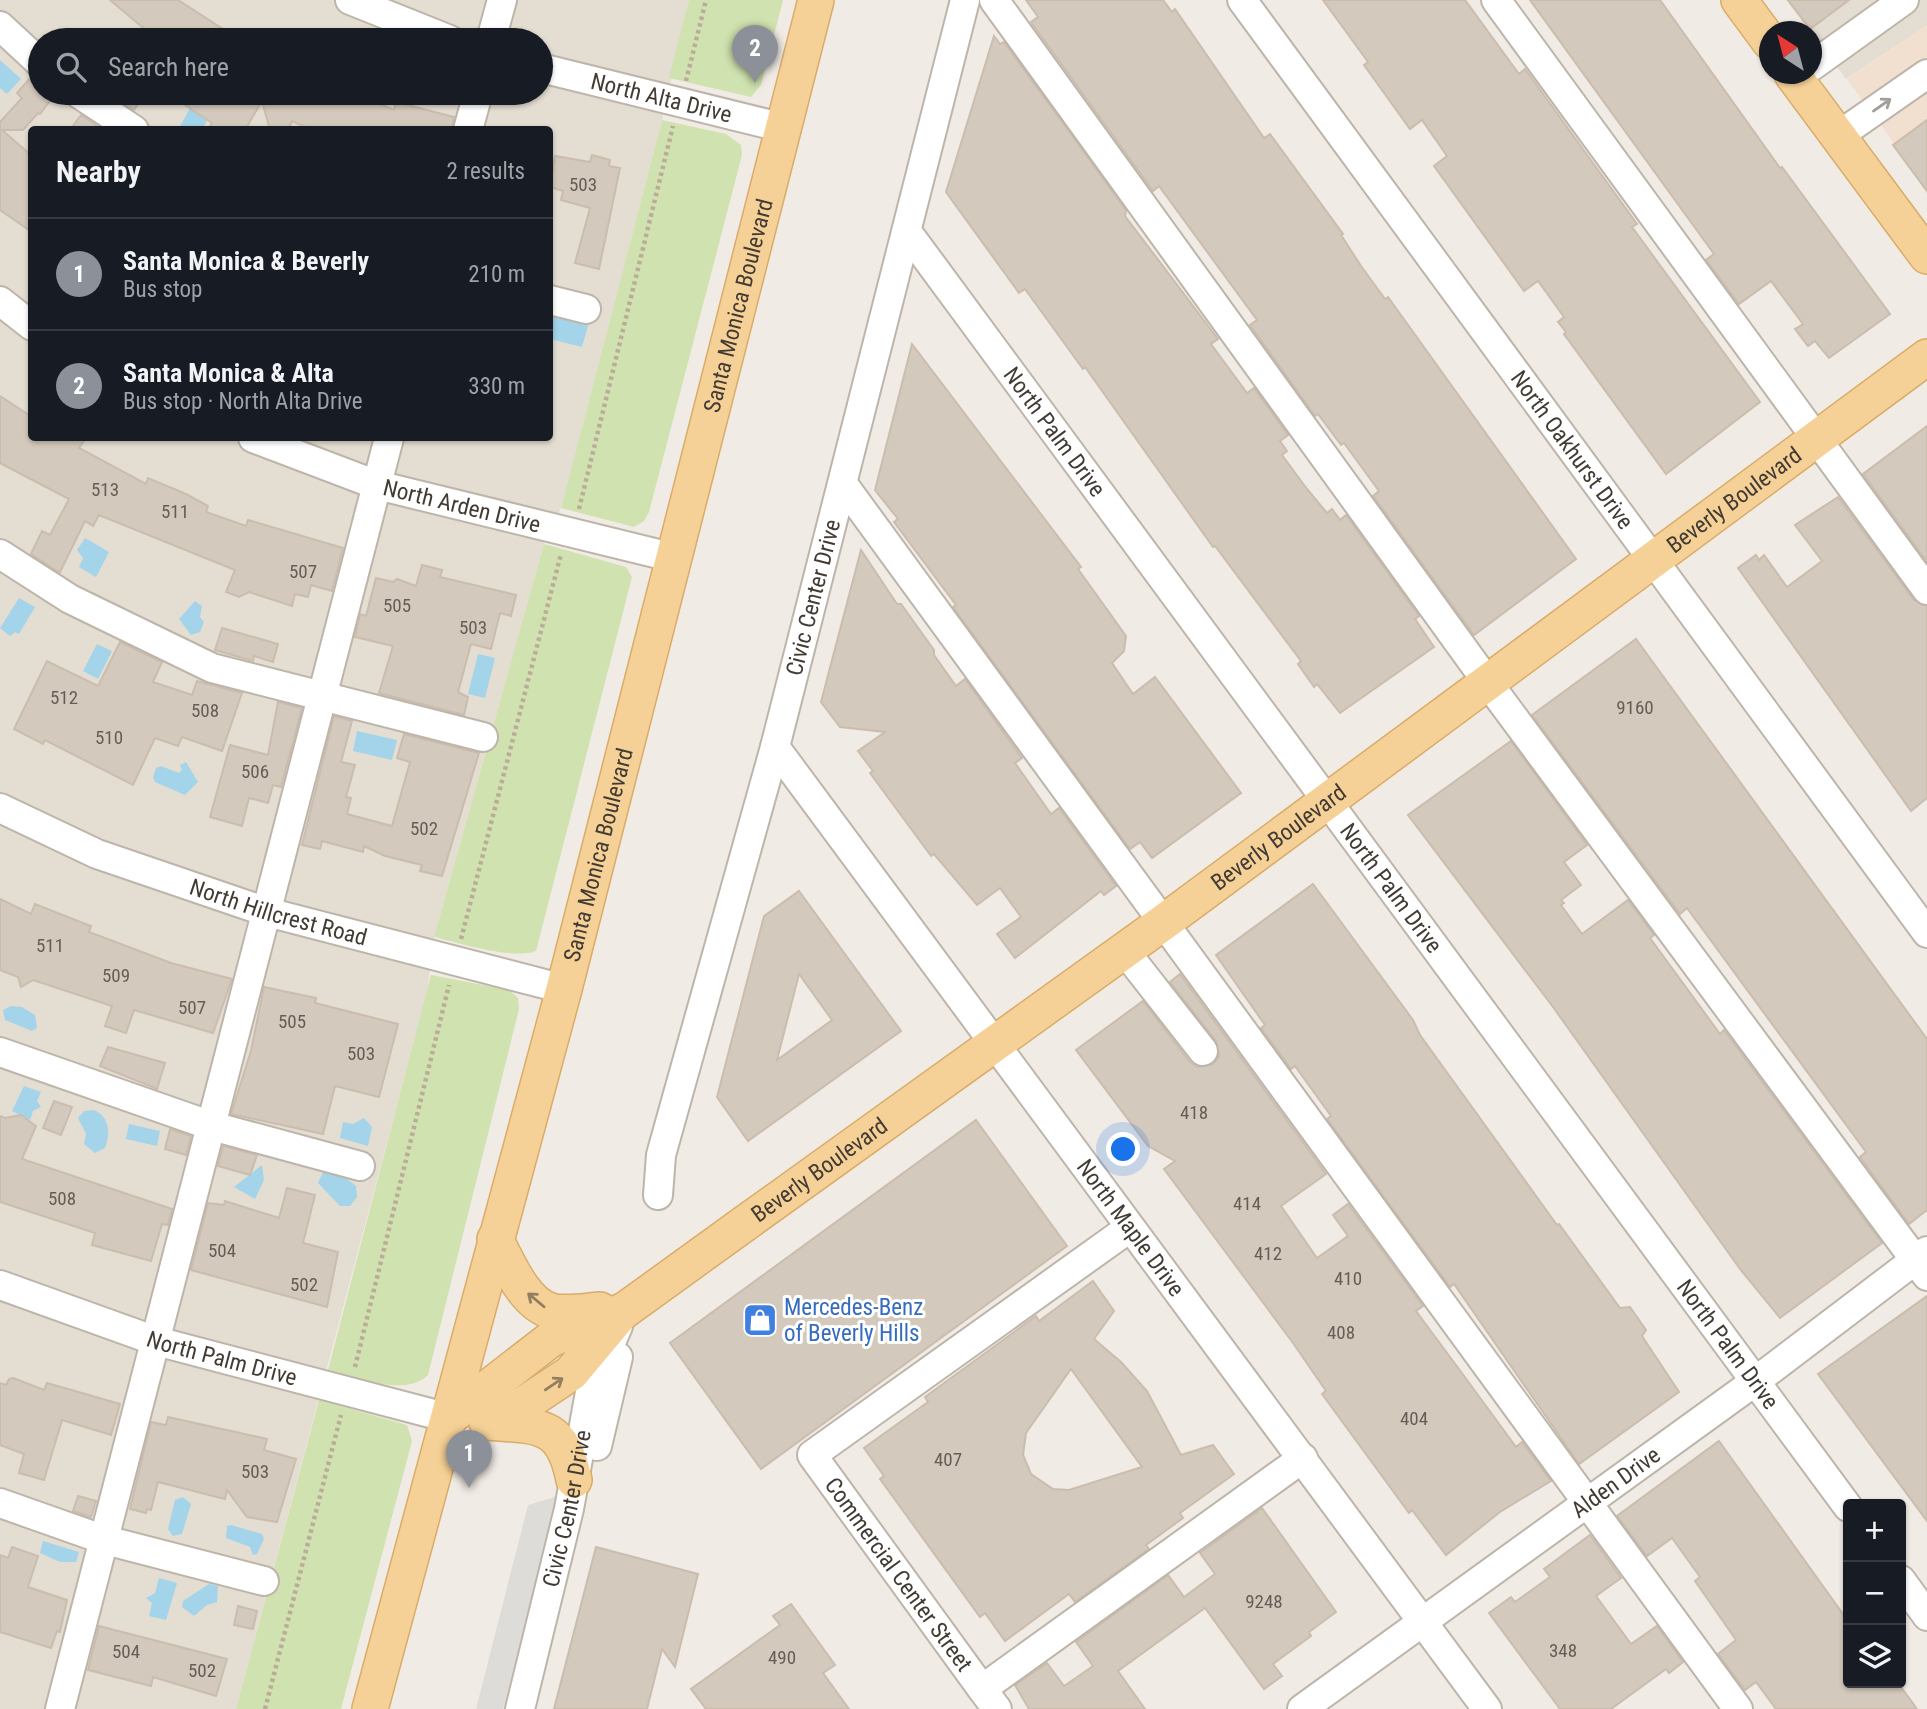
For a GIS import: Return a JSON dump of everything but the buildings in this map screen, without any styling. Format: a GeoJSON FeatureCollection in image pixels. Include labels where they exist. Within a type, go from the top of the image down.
{"type":"FeatureCollection","features":[{"type":"Feature","properties":{"kind":"main road","name":"Santa Monica Boulevard"},"geometry":{"type":"LineString","coordinates":[[370,1709],[564,989],[816,0]]}},
{"type":"Feature","properties":{"kind":"main road"},"geometry":{"type":"LineString","coordinates":[[1739,0],[1759,28]]}},
{"type":"Feature","properties":{"kind":"main road"},"geometry":{"type":"LineString","coordinates":[[1807,84],[1838,136],[1927,256]]}},
{"type":"Feature","properties":{"kind":"main road","name":"Beverly Boulevard"},"geometry":{"type":"LineString","coordinates":[[498,1422],[571,1373],[625,1310],[1164,922],[1927,357]]}},
{"type":"Feature","properties":{"kind":"main road"},"geometry":{"type":"LineString","coordinates":[[495,1239],[524,1289],[551,1311],[625,1310]]}},
{"type":"Feature","properties":{"kind":"main road","name":"Beverly Boulevard"},"geometry":{"type":"LineString","coordinates":[[449,1418],[551,1339],[625,1310]]}},
{"type":"Feature","properties":{"kind":"main road"},"geometry":{"type":"LineString","coordinates":[[449,1418],[527,1424],[561,1440],[570,1458],[574,1480]]}},
{"type":"Feature","properties":{"kind":"street"},"geometry":{"type":"LineString","coordinates":[[349,0],[420,28]]}},
{"type":"Feature","properties":{"kind":"street"},"geometry":{"type":"LineString","coordinates":[[494,28],[502,0]]}},
{"type":"Feature","properties":{"kind":"street","name":"Civic Center Drive"},"geometry":{"type":"LineString","coordinates":[[659,1195],[661,1155],[775,747],[908,233],[965,0]]}},
{"type":"Feature","properties":{"kind":"street"},"geometry":{"type":"LineString","coordinates":[[994,0],[1488,683],[1923,1262]]}},
{"type":"Feature","properties":{"kind":"street","name":"North Oakhurst Drive"},"geometry":{"type":"LineString","coordinates":[[1242,0],[1927,933]]}},
{"type":"Feature","properties":{"kind":"street"},"geometry":{"type":"LineString","coordinates":[[1496,0],[1927,590]]}},
{"type":"Feature","properties":{"kind":"street"},"geometry":{"type":"LineString","coordinates":[[1822,58],[1904,0]]}},
{"type":"Feature","properties":{"kind":"street"},"geometry":{"type":"LineString","coordinates":[[0,26],[28,52]]}},
{"type":"Feature","properties":{"kind":"street","name":"North Alta Drive"},"geometry":{"type":"LineString","coordinates":[[553,71],[784,128]]}},
{"type":"Feature","properties":{"kind":"street"},"geometry":{"type":"LineString","coordinates":[[1838,136],[1927,74]]}},
{"type":"Feature","properties":{"kind":"street"},"geometry":{"type":"LineString","coordinates":[[96,105],[128,126]]}},
{"type":"Feature","properties":{"kind":"street"},"geometry":{"type":"LineString","coordinates":[[469,126],[475,105]]}},
{"type":"Feature","properties":{"kind":"street","name":"North Palm Drive"},"geometry":{"type":"LineString","coordinates":[[908,233],[1843,1500]]}},
{"type":"Feature","properties":{"kind":"street"},"geometry":{"type":"LineString","coordinates":[[0,301],[28,323]]}},
{"type":"Feature","properties":{"kind":"street"},"geometry":{"type":"LineString","coordinates":[[553,301],[586,309]]}},
{"type":"Feature","properties":{"kind":"street","name":"North Arden Drive"},"geometry":{"type":"LineString","coordinates":[[261,441],[377,485],[675,558]]}},
{"type":"Feature","properties":{"kind":"street"},"geometry":{"type":"LineString","coordinates":[[61,1709],[388,441]]}},
{"type":"Feature","properties":{"kind":"street"},"geometry":{"type":"LineString","coordinates":[[843,484],[1738,1709]]}},
{"type":"Feature","properties":{"kind":"street"},"geometry":{"type":"LineString","coordinates":[[0,554],[70,599],[212,668],[483,737]]}},
{"type":"Feature","properties":{"kind":"street","name":"North Maple Drive"},"geometry":{"type":"LineString","coordinates":[[775,747],[1487,1709]]}},
{"type":"Feature","properties":{"kind":"street","name":"North Hillcrest Road"},"geometry":{"type":"LineString","coordinates":[[0,808],[97,854],[267,912],[564,989]]}},
{"type":"Feature","properties":{"kind":"street"},"geometry":{"type":"LineString","coordinates":[[1124,950],[1203,1051]]}},
{"type":"Feature","properties":{"kind":"street"},"geometry":{"type":"LineString","coordinates":[[0,1052],[212,1126],[360,1166]]}},
{"type":"Feature","properties":{"kind":"street","name":"Commercial Center Street"},"geometry":{"type":"LineString","coordinates":[[1129,1228],[812,1455],[990,1699],[1303,1458]]}},
{"type":"Feature","properties":{"kind":"street","name":"Alden Drive"},"geometry":{"type":"LineString","coordinates":[[1302,1709],[1923,1262]]}},
{"type":"Feature","properties":{"kind":"street","name":"North Palm Drive"},"geometry":{"type":"LineString","coordinates":[[0,1285],[156,1341],[449,1418]]}},
{"type":"Feature","properties":{"kind":"street"},"geometry":{"type":"LineString","coordinates":[[574,1480],[591,1464],[601,1435],[615,1379],[625,1310]]}},
{"type":"Feature","properties":{"kind":"street","name":"Civic Center Drive"},"geometry":{"type":"LineString","coordinates":[[520,1709],[574,1480]]}},
{"type":"Feature","properties":{"kind":"street"},"geometry":{"type":"LineString","coordinates":[[0,1503],[105,1540],[264,1581]]}},
{"type":"Feature","properties":{"kind":"street"},"geometry":{"type":"LineString","coordinates":[[1906,1587],[1927,1616]]}},
{"type":"Feature","properties":{"kind":"path"},"geometry":{"type":"LineString","coordinates":[[686,82],[706,0]]}},
{"type":"Feature","properties":{"kind":"path"},"geometry":{"type":"LineString","coordinates":[[578,513],[674,122]]}},
{"type":"Feature","properties":{"kind":"path"},"geometry":{"type":"LineString","coordinates":[[460,943],[562,549]]}},
{"type":"Feature","properties":{"kind":"path"},"geometry":{"type":"LineString","coordinates":[[353,1375],[451,979]]}},
{"type":"Feature","properties":{"kind":"path"},"geometry":{"type":"LineString","coordinates":[[265,1709],[344,1406]]}},
{"type":"Feature","properties":{"kind":"shaded area"},"geometry":{"type":"Polygon","coordinates":[[[0,0],[689,0],[662,120],[561,508],[544,544],[434,937],[427,992],[236,1709],[0,1709],[0,0]]]}},
{"type":"Feature","properties":{"kind":"shaded area"},"geometry":{"type":"Polygon","coordinates":[[[1786,0],[1927,0],[1927,25],[1846,79],[1822,47],[1822,21],[1802,21],[1786,0]]]}},
{"type":"Feature","properties":{"kind":"shaded area"},"geometry":{"type":"Polygon","coordinates":[[[1927,25],[1927,188],[1847,79],[1927,25]]]}},
{"type":"Feature","properties":{"kind":"shaded area"},"geometry":{"type":"Polygon","coordinates":[[[558,1496],[503,1709],[476,1709],[528,1505],[558,1496]]]}},
{"type":"Feature","properties":{"kind":"green space"},"geometry":{"type":"Polygon","coordinates":[[[689,0],[783,0],[761,85],[751,97],[669,78],[689,0]]]}},
{"type":"Feature","properties":{"kind":"green space"},"geometry":{"type":"Polygon","coordinates":[[[662,120],[726,134],[741,145],[742,155],[649,512],[644,521],[634,527],[561,508],[662,120]]]}},
{"type":"Feature","properties":{"kind":"green space"},"geometry":{"type":"Polygon","coordinates":[[[544,544],[626,567],[632,577],[536,951],[514,953],[486,950],[434,937],[544,544]]]}},
{"type":"Feature","properties":{"kind":"green space"},"geometry":{"type":"Polygon","coordinates":[[[431,975],[509,990],[518,998],[519,1009],[428,1375],[418,1382],[394,1385],[328,1370],[431,975]]]}},
{"type":"Feature","properties":{"kind":"green space"},"geometry":{"type":"Polygon","coordinates":[[[319,1400],[407,1425],[412,1441],[341,1709],[236,1709],[319,1400]]]}},
{"type":"Feature","properties":{"kind":"water"},"geometry":{"type":"Polygon","coordinates":[[[0,60],[21,79],[7,94],[0,88],[0,60]]]}},
{"type":"Feature","properties":{"kind":"water"},"geometry":{"type":"Polygon","coordinates":[[[192,105],[205,105],[213,110],[204,126],[180,126],[192,105]]]}},
{"type":"Feature","properties":{"kind":"water"},"geometry":{"type":"Polygon","coordinates":[[[553,313],[589,322],[582,347],[553,340],[553,313]]]}},
{"type":"Feature","properties":{"kind":"water"},"geometry":{"type":"Polygon","coordinates":[[[85,538],[109,552],[96,577],[79,567],[83,558],[77,550],[85,538]]]}},
{"type":"Feature","properties":{"kind":"water"},"geometry":{"type":"Polygon","coordinates":[[[19,598],[35,607],[19,634],[15,632],[10,636],[0,628],[19,598]]]}},
{"type":"Feature","properties":{"kind":"water"},"geometry":{"type":"Polygon","coordinates":[[[195,601],[202,606],[200,617],[204,622],[200,632],[191,635],[179,619],[195,601]]]}},
{"type":"Feature","properties":{"kind":"water"},"geometry":{"type":"Polygon","coordinates":[[[97,644],[112,651],[98,679],[83,671],[97,644]]]}},
{"type":"Feature","properties":{"kind":"water"},"geometry":{"type":"Polygon","coordinates":[[[478,654],[495,658],[485,698],[468,694],[478,654]]]}},
{"type":"Feature","properties":{"kind":"water"},"geometry":{"type":"Polygon","coordinates":[[[357,731],[397,740],[392,760],[353,751],[357,731]]]}},
{"type":"Feature","properties":{"kind":"water"},"geometry":{"type":"Polygon","coordinates":[[[186,762],[198,782],[185,795],[155,782],[153,777],[156,768],[161,766],[179,773],[182,770],[180,765],[186,762]]]}},
{"type":"Feature","properties":{"kind":"water"},"geometry":{"type":"Polygon","coordinates":[[[11,1006],[22,1007],[35,1015],[37,1028],[32,1031],[5,1020],[3,1010],[11,1006]]]}},
{"type":"Feature","properties":{"kind":"water"},"geometry":{"type":"Polygon","coordinates":[[[24,1086],[41,1092],[37,1101],[41,1107],[33,1111],[30,1120],[12,1111],[24,1086]]]}},
{"type":"Feature","properties":{"kind":"water"},"geometry":{"type":"Polygon","coordinates":[[[93,1110],[105,1120],[108,1131],[105,1148],[95,1153],[84,1144],[86,1134],[78,1118],[84,1111],[93,1110]]]}},
{"type":"Feature","properties":{"kind":"water"},"geometry":{"type":"Polygon","coordinates":[[[364,1118],[372,1127],[368,1146],[340,1138],[343,1122],[353,1124],[364,1118]]]}},
{"type":"Feature","properties":{"kind":"water"},"geometry":{"type":"Polygon","coordinates":[[[129,1124],[160,1131],[157,1146],[126,1139],[129,1124]]]}},
{"type":"Feature","properties":{"kind":"water"},"geometry":{"type":"Polygon","coordinates":[[[262,1165],[264,1180],[255,1199],[234,1187],[262,1165]]]}},
{"type":"Feature","properties":{"kind":"water"},"geometry":{"type":"Polygon","coordinates":[[[334,1169],[356,1186],[357,1197],[350,1206],[340,1206],[318,1183],[324,1170],[334,1169]]]}},
{"type":"Feature","properties":{"kind":"water"},"geometry":{"type":"Polygon","coordinates":[[[183,1497],[191,1504],[182,1534],[173,1536],[168,1529],[175,1500],[183,1497]]]}},
{"type":"Feature","properties":{"kind":"water"},"geometry":{"type":"Polygon","coordinates":[[[227,1526],[262,1534],[264,1539],[257,1554],[253,1555],[250,1547],[226,1538],[227,1526]]]}},
{"type":"Feature","properties":{"kind":"water"},"geometry":{"type":"Polygon","coordinates":[[[43,1541],[79,1552],[76,1562],[60,1562],[40,1553],[43,1541]]]}},
{"type":"Feature","properties":{"kind":"water"},"geometry":{"type":"Polygon","coordinates":[[[159,1578],[177,1583],[166,1620],[149,1616],[152,1603],[146,1598],[155,1593],[159,1578]]]}},
{"type":"Feature","properties":{"kind":"water"},"geometry":{"type":"Polygon","coordinates":[[[209,1584],[218,1586],[217,1602],[207,1605],[194,1616],[182,1607],[183,1601],[209,1584]]]}},
{"type":"Feature","properties":{"kind":"place","name":"Santa Monica & Alta"},"geometry":{"type":"Point","coordinates":[755,83]}},
{"type":"Feature","properties":{"kind":"place","name":"Mercedes-Benz of Beverly Hills"},"geometry":{"type":"Point","coordinates":[760,1320]}},
{"type":"Feature","properties":{"kind":"place","name":"Santa Monica & Beverly"},"geometry":{"type":"Point","coordinates":[469,1488]}}]}
